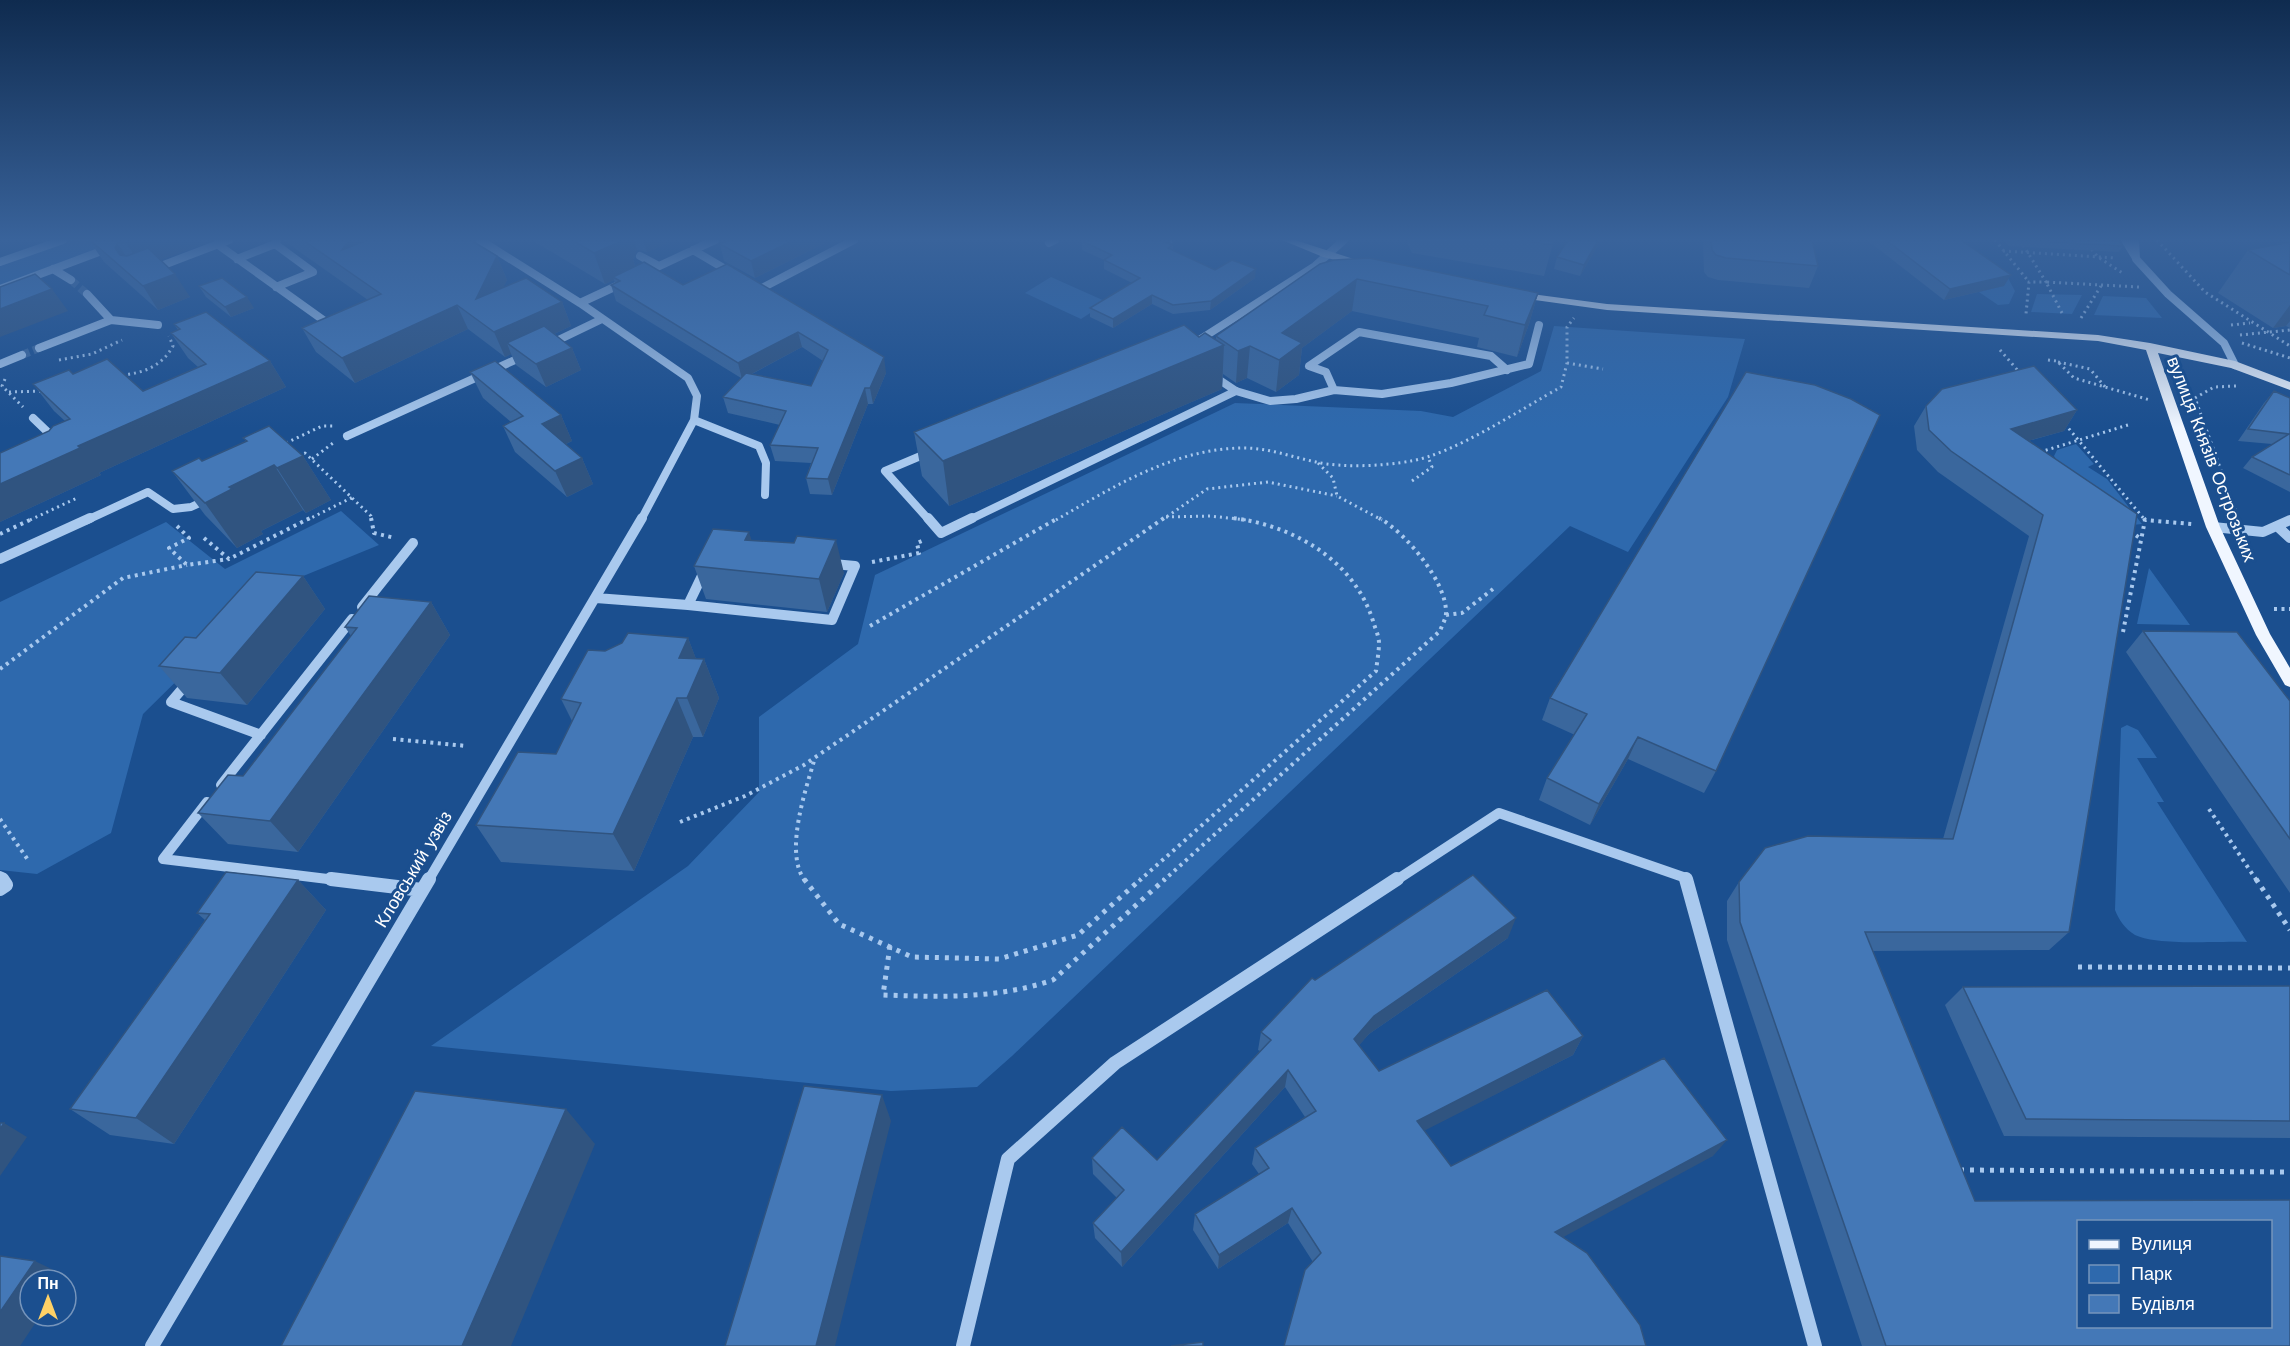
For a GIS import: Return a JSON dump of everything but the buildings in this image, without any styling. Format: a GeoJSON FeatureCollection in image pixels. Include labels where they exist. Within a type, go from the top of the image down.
{"type":"FeatureCollection","features":[{"type":"Feature","properties":{"kind":"main road"},"geometry":{"type":"LineString","coordinates":[[1575,303],[1607,307],[2056,335],[2150,346],[2235,365],[2290,386]]}},
{"type":"Feature","properties":{"kind":"main road","name":"вулиця Князів Острозьких"},"geometry":{"type":"LineString","coordinates":[[2150,346],[2213,527],[2262,635],[2290,681]]}},
{"type":"Feature","properties":{"kind":"street"},"geometry":{"type":"LineString","coordinates":[[95,303],[111,320]]}},
{"type":"Feature","properties":{"kind":"street"},"geometry":{"type":"LineString","coordinates":[[299,303],[333,327]]}},
{"type":"Feature","properties":{"kind":"street"},"geometry":{"type":"LineString","coordinates":[[347,436],[602,319],[580,303]]}},
{"type":"Feature","properties":{"kind":"street"},"geometry":{"type":"LineString","coordinates":[[1189,346],[1257,303]]}},
{"type":"Feature","properties":{"kind":"street"},"geometry":{"type":"LineString","coordinates":[[2178,303],[2218,338],[2235,365]]}},
{"type":"Feature","properties":{"kind":"street","name":"Кловський узвіз"},"geometry":{"type":"LineString","coordinates":[[152,1346],[596,598],[664,480],[694,420],[697,406],[694,386],[688,378],[602,319]]}},
{"type":"Feature","properties":{"kind":"street"},"geometry":{"type":"LineString","coordinates":[[39,348],[111,320],[131,321],[160,329]]}},
{"type":"Feature","properties":{"kind":"street"},"geometry":{"type":"LineString","coordinates":[[1200,367],[1236,391],[1270,401],[1296,399],[1334,390],[1382,394],[1452,383],[1529,364],[1539,325]]}},
{"type":"Feature","properties":{"kind":"street"},"geometry":{"type":"LineString","coordinates":[[1334,390],[1326,372],[1309,366],[1359,332],[1491,356],[1507,370]]}},
{"type":"Feature","properties":{"kind":"street"},"geometry":{"type":"LineString","coordinates":[[0,364],[22,355]]}},
{"type":"Feature","properties":{"kind":"street"},"geometry":{"type":"LineString","coordinates":[[939,449],[885,471],[941,533],[1236,391]]}},
{"type":"Feature","properties":{"kind":"street"},"geometry":{"type":"LineString","coordinates":[[30,414],[61,445]]}},
{"type":"Feature","properties":{"kind":"street"},"geometry":{"type":"LineString","coordinates":[[694,420],[759,446],[765,454],[767,464],[765,495]]}},
{"type":"Feature","properties":{"kind":"street"},"geometry":{"type":"LineString","coordinates":[[0,560],[148,492],[173,509],[191,507],[215,496]]}},
{"type":"Feature","properties":{"kind":"street"},"geometry":{"type":"LineString","coordinates":[[2213,527],[2263,532],[2290,520]]}},
{"type":"Feature","properties":{"kind":"street"},"geometry":{"type":"LineString","coordinates":[[2277,526],[2290,537]]}},
{"type":"Feature","properties":{"kind":"street"},"geometry":{"type":"LineString","coordinates":[[413,543],[163,859],[261,875],[422,890]]}},
{"type":"Feature","properties":{"kind":"street"},"geometry":{"type":"LineString","coordinates":[[596,598],[832,620],[855,566],[713,553],[688,605]]}},
{"type":"Feature","properties":{"kind":"street"},"geometry":{"type":"LineString","coordinates":[[194,675],[171,702],[261,735]]}},
{"type":"Feature","properties":{"kind":"street"},"geometry":{"type":"LineString","coordinates":[[963,1346],[1008,1159],[1115,1063],[1499,813],[1686,878],[1815,1346]]}},
{"type":"Feature","properties":{"kind":"street"},"geometry":{"type":"LineString","coordinates":[[0,876],[6,885],[0,889]]}},
{"type":"Feature","properties":{"kind":"path"},"geometry":{"type":"LineString","coordinates":[[2026,314],[2027,303]]}},
{"type":"Feature","properties":{"kind":"path"},"geometry":{"type":"LineString","coordinates":[[2056,303],[2062,314]]}},
{"type":"Feature","properties":{"kind":"path"},"geometry":{"type":"LineString","coordinates":[[2080,318],[2090,303]]}},
{"type":"Feature","properties":{"kind":"path"},"geometry":{"type":"LineString","coordinates":[[2221,303],[2290,346]]}},
{"type":"Feature","properties":{"kind":"path"},"geometry":{"type":"LineString","coordinates":[[870,626],[1118,484],[1172,461],[1216,450],[1245,448],[1286,454],[1318,463],[1380,465],[1413,461],[1444,451],[1561,387],[1567,363],[1567,327],[1575,318]]}},
{"type":"Feature","properties":{"kind":"path"},"geometry":{"type":"LineString","coordinates":[[53,361],[81,359],[102,352],[137,334],[137,326],[131,321]]}},
{"type":"Feature","properties":{"kind":"path"},"geometry":{"type":"LineString","coordinates":[[112,376],[150,369],[168,358],[173,346],[168,336],[160,329]]}},
{"type":"Feature","properties":{"kind":"path"},"geometry":{"type":"LineString","coordinates":[[2218,338],[2290,330]]}},
{"type":"Feature","properties":{"kind":"path"},"geometry":{"type":"LineString","coordinates":[[2218,338],[2240,342],[2290,358]]}},
{"type":"Feature","properties":{"kind":"path"},"geometry":{"type":"LineString","coordinates":[[2000,350],[2024,377]]}},
{"type":"Feature","properties":{"kind":"path"},"geometry":{"type":"LineString","coordinates":[[2048,360],[2090,369],[2106,388],[2074,378],[2057,362]]}},
{"type":"Feature","properties":{"kind":"path"},"geometry":{"type":"LineString","coordinates":[[1567,363],[1603,369]]}},
{"type":"Feature","properties":{"kind":"path"},"geometry":{"type":"LineString","coordinates":[[9,375],[2,386],[30,414],[48,393]]}},
{"type":"Feature","properties":{"kind":"path"},"geometry":{"type":"LineString","coordinates":[[2217,385],[2203,389],[2195,398],[2239,519]]}},
{"type":"Feature","properties":{"kind":"path"},"geometry":{"type":"LineString","coordinates":[[8,392],[48,393]]}},
{"type":"Feature","properties":{"kind":"path"},"geometry":{"type":"LineString","coordinates":[[2063,422],[2145,520],[2213,527]]}},
{"type":"Feature","properties":{"kind":"path"},"geometry":{"type":"LineString","coordinates":[[2038,452],[2131,424]]}},
{"type":"Feature","properties":{"kind":"path"},"geometry":{"type":"LineString","coordinates":[[285,444],[322,426]]}},
{"type":"Feature","properties":{"kind":"path"},"geometry":{"type":"LineString","coordinates":[[312,459],[326,447],[347,436]]}},
{"type":"Feature","properties":{"kind":"path"},"geometry":{"type":"LineString","coordinates":[[296,457],[305,453],[352,497],[371,516],[374,532],[413,543]]}},
{"type":"Feature","properties":{"kind":"path"},"geometry":{"type":"LineString","coordinates":[[1412,481],[1432,467],[1428,456]]}},
{"type":"Feature","properties":{"kind":"path"},"geometry":{"type":"LineString","coordinates":[[1318,463],[1333,478],[1337,496]]}},
{"type":"Feature","properties":{"kind":"path"},"geometry":{"type":"LineString","coordinates":[[680,822],[759,792],[814,761],[843,738],[1207,489],[1268,482],[1337,496],[1392,525],[1420,553],[1439,586],[1446,615],[1440,631],[1053,980],[1023,992],[986,997],[883,995],[890,946]]}},
{"type":"Feature","properties":{"kind":"path"},"geometry":{"type":"LineString","coordinates":[[0,669],[123,578],[229,559],[352,497]]}},
{"type":"Feature","properties":{"kind":"path"},"geometry":{"type":"LineString","coordinates":[[0,534],[77,498]]}},
{"type":"Feature","properties":{"kind":"path"},"geometry":{"type":"LineString","coordinates":[[814,761],[798,816],[798,871],[839,924],[912,957],[999,959],[1078,935],[1376,671],[1379,642],[1366,600],[1341,566],[1303,539],[1259,521],[1210,516],[1166,517]]}},
{"type":"Feature","properties":{"kind":"path"},"geometry":{"type":"LineString","coordinates":[[2122,632],[2145,520]]}},
{"type":"Feature","properties":{"kind":"path"},"geometry":{"type":"LineString","coordinates":[[2122,525],[2141,540]]}},
{"type":"Feature","properties":{"kind":"path"},"geometry":{"type":"LineString","coordinates":[[179,527],[189,538],[170,548],[187,565]]}},
{"type":"Feature","properties":{"kind":"path"},"geometry":{"type":"LineString","coordinates":[[855,566],[918,553],[917,543],[941,533]]}},
{"type":"Feature","properties":{"kind":"path"},"geometry":{"type":"LineString","coordinates":[[204,538],[229,559]]}},
{"type":"Feature","properties":{"kind":"path"},"geometry":{"type":"LineString","coordinates":[[1446,615],[1462,613],[1493,589]]}},
{"type":"Feature","properties":{"kind":"path"},"geometry":{"type":"LineString","coordinates":[[2274,609],[2290,609]]}},
{"type":"Feature","properties":{"kind":"path"},"geometry":{"type":"LineString","coordinates":[[393,739],[467,746]]}},
{"type":"Feature","properties":{"kind":"path"},"geometry":{"type":"LineString","coordinates":[[2209,809],[2290,930]]}},
{"type":"Feature","properties":{"kind":"path"},"geometry":{"type":"LineString","coordinates":[[0,819],[28,860]]}},
{"type":"Feature","properties":{"kind":"path"},"geometry":{"type":"LineString","coordinates":[[2078,967],[2290,968]]}},
{"type":"Feature","properties":{"kind":"path"},"geometry":{"type":"LineString","coordinates":[[1960,1170],[2290,1172]]}},
{"type":"Feature","properties":{"kind":"green space"},"geometry":{"type":"Polygon","coordinates":[[[1046,303],[1106,303],[1081,319],[1046,303]]]}},
{"type":"Feature","properties":{"kind":"green space"},"geometry":{"type":"Polygon","coordinates":[[[2034,303],[2078,303],[2072,314],[2031,312],[2034,303]]]}},
{"type":"Feature","properties":{"kind":"green space"},"geometry":{"type":"Polygon","coordinates":[[[2100,303],[2150,303],[2162,318],[2094,315],[2100,303]]]}},
{"type":"Feature","properties":{"kind":"green space"},"geometry":{"type":"Polygon","coordinates":[[[1554,326],[1745,339],[1728,397],[1628,552],[1570,526],[977,1087],[891,1091],[431,1046],[688,866],[759,792],[759,717],[858,644],[875,575],[1235,403],[1421,411],[1453,417],[1541,371],[1554,326]]]}},
{"type":"Feature","properties":{"kind":"green space"},"geometry":{"type":"Polygon","coordinates":[[[2076,444],[2094,464],[2088,467],[2107,479],[2142,524],[2132,525],[2059,464],[2054,456],[2057,450],[2076,444]]]}},
{"type":"Feature","properties":{"kind":"green space"},"geometry":{"type":"Polygon","coordinates":[[[341,511],[379,545],[269,590],[143,714],[111,833],[37,874],[0,870],[0,602],[166,522],[225,569],[341,511]]]}},
{"type":"Feature","properties":{"kind":"green space"},"geometry":{"type":"Polygon","coordinates":[[[2149,568],[2190,625],[2137,624],[2149,568]]]}},
{"type":"Feature","properties":{"kind":"green space"},"geometry":{"type":"Polygon","coordinates":[[[2127,725],[2138,730],[2157,758],[2137,758],[2164,802],[2157,802],[2247,942],[2158,941],[2131,933],[2118,917],[2115,910],[2121,728],[2127,725]]]}},
{"type":"Feature","properties":{"kind":"tunnel"},"geometry":{"type":"LineString","coordinates":[[22,355],[39,348]]}}]}
